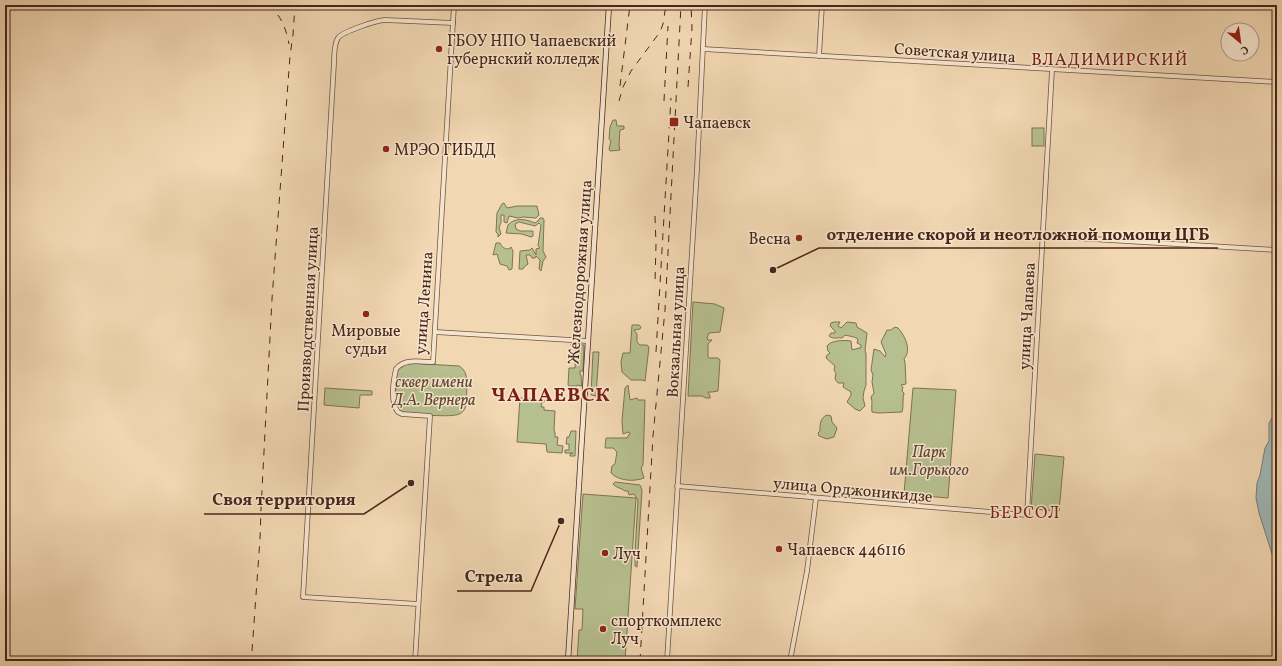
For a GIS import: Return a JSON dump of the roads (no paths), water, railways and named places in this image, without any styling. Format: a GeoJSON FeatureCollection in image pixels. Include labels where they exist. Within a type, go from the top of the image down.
{"type":"FeatureCollection","features":[{"type":"Feature","properties":{"kind":"main road","name":"Железнодорожная улица"},"geometry":{"type":"LineString","coordinates":[[568,661],[609,5]]}},
{"type":"Feature","properties":{"kind":"street","name":"улица Ленина"},"geometry":{"type":"LineString","coordinates":[[415,661],[430,416],[402,414],[398,412],[394,405],[394,385],[396,369],[402,363],[433,362],[454,5]]}},
{"type":"Feature","properties":{"kind":"street","name":"Вокзальная улица"},"geometry":{"type":"LineString","coordinates":[[667,661],[705,5]]}},
{"type":"Feature","properties":{"kind":"street"},"geometry":{"type":"LineString","coordinates":[[819,56],[822,5]]}},
{"type":"Feature","properties":{"kind":"street","name":"Производственная улица"},"geometry":{"type":"LineString","coordinates":[[418,604],[302,597],[334,63],[336,43],[340,36],[380,20],[453,23]]}},
{"type":"Feature","properties":{"kind":"street","name":"Советская улица"},"geometry":{"type":"LineString","coordinates":[[703,49],[1277,82]]}},
{"type":"Feature","properties":{"kind":"street","name":"улица Чапаева"},"geometry":{"type":"LineString","coordinates":[[1028,515],[1052,70]]}},
{"type":"Feature","properties":{"kind":"street"},"geometry":{"type":"LineString","coordinates":[[1042,236],[1277,250]]}},
{"type":"Feature","properties":{"kind":"street"},"geometry":{"type":"LineString","coordinates":[[435,332],[588,340]]}},
{"type":"Feature","properties":{"kind":"street","name":"улица Орджоникидзе"},"geometry":{"type":"LineString","coordinates":[[677,486],[1028,515]]}},
{"type":"Feature","properties":{"kind":"street"},"geometry":{"type":"LineString","coordinates":[[790,661],[807,571],[816,498]]}},
{"type":"Feature","properties":{"kind":"water"},"geometry":{"type":"Polygon","coordinates":[[[1277,414],[1277,564],[1274,560],[1259,513],[1256,498],[1257,483],[1265,448],[1269,441],[1269,423],[1274,415],[1277,414]]]}},
{"type":"Feature","properties":{"kind":"railway"},"geometry":{"type":"LineString","coordinates":[[268,5],[280,18],[289,44]]}},
{"type":"Feature","properties":{"kind":"railway"},"geometry":{"type":"LineString","coordinates":[[252,651],[260,539],[272,299],[295,5]]}},
{"type":"Feature","properties":{"kind":"railway"},"geometry":{"type":"LineString","coordinates":[[620,86],[630,5]]}},
{"type":"Feature","properties":{"kind":"railway"},"geometry":{"type":"LineString","coordinates":[[619,101],[623,87],[631,71],[660,32],[666,5]]}},
{"type":"Feature","properties":{"kind":"railway"},"geometry":{"type":"LineString","coordinates":[[640,661],[653,436],[665,310],[681,5]]}},
{"type":"Feature","properties":{"kind":"railway"},"geometry":{"type":"LineString","coordinates":[[688,87],[692,28],[691,5]]}},
{"type":"Feature","properties":{"kind":"railway"},"geometry":{"type":"LineString","coordinates":[[664,101],[668,26]]}},
{"type":"Feature","properties":{"kind":"railway"},"geometry":{"type":"LineString","coordinates":[[656,352],[671,98]]}},
{"type":"Feature","properties":{"kind":"railway"},"geometry":{"type":"LineString","coordinates":[[655,216],[655,282]]}},
{"type":"Feature","properties":{"kind":"place","name":"ГБОУ НПО Чапаевский губернский колледж"},"geometry":{"type":"Point","coordinates":[439,49]}},
{"type":"Feature","properties":{"kind":"place","name":"Чапаевск"},"geometry":{"type":"Point","coordinates":[674,122]}},
{"type":"Feature","properties":{"kind":"place","name":"МРЭО ГИБДД"},"geometry":{"type":"Point","coordinates":[386,149]}},
{"type":"Feature","properties":{"kind":"place","name":"Весна"},"geometry":{"type":"Point","coordinates":[799,238]}},
{"type":"Feature","properties":{"kind":"place","name":"отделение скорой и неотложной помощи ЦГБ"},"geometry":{"type":"Point","coordinates":[773,270]}},
{"type":"Feature","properties":{"kind":"place","name":"Мировые судьи"},"geometry":{"type":"Point","coordinates":[366,314]}},
{"type":"Feature","properties":{"kind":"place","name":"Своя территория"},"geometry":{"type":"Point","coordinates":[411,483]}},
{"type":"Feature","properties":{"kind":"place","name":"Стрела"},"geometry":{"type":"Point","coordinates":[561,521]}},
{"type":"Feature","properties":{"kind":"place","name":"Чапаевск 446116"},"geometry":{"type":"Point","coordinates":[779,549]}},
{"type":"Feature","properties":{"kind":"place","name":"Луч"},"geometry":{"type":"Point","coordinates":[605,553]}},
{"type":"Feature","properties":{"kind":"place","name":"спорткомплекс Луч"},"geometry":{"type":"Point","coordinates":[603,629]}},
{"type":"Feature","properties":{"kind":"district","name":"ВЛАДИМИРСКИЙ"},"geometry":{"type":"Point","coordinates":[1110,59]}},
{"type":"Feature","properties":{"kind":"district","name":"ЧАПАЕВСК"},"geometry":{"type":"Point","coordinates":[551,394]}},
{"type":"Feature","properties":{"kind":"district","name":"БЕРСОЛ"},"geometry":{"type":"Point","coordinates":[1025,512]}},
{"type":"Feature","properties":{"kind":"park label","name":"сквер имени Д.А. Вернера"},"geometry":{"type":"Point","coordinates":[434,390]}},
{"type":"Feature","properties":{"kind":"park label","name":"Парк им.Горького"},"geometry":{"type":"Point","coordinates":[929,460]}}]}
